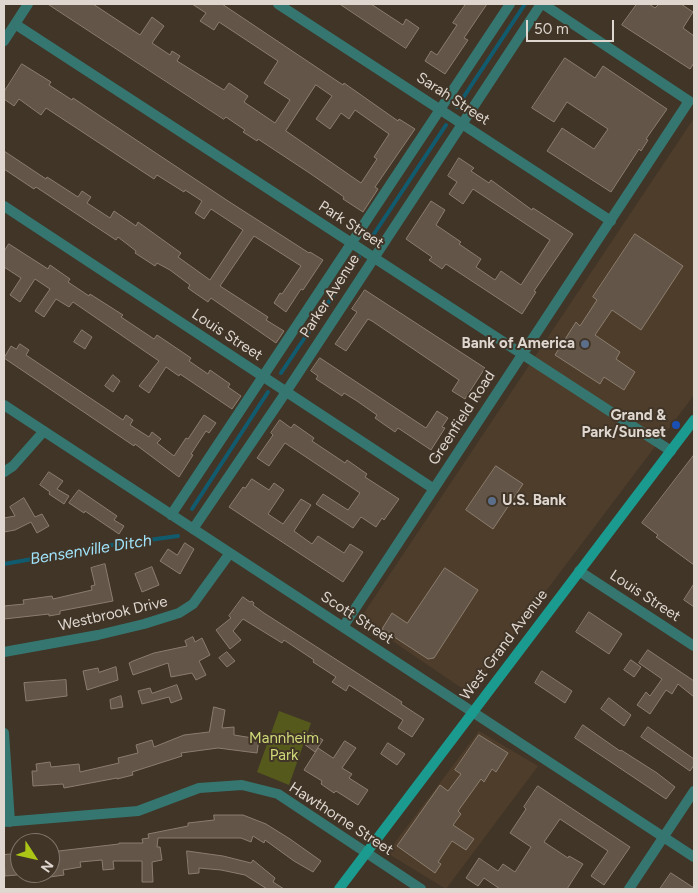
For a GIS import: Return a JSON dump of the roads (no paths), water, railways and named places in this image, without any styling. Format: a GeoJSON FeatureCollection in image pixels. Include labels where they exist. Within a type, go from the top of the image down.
{"type":"FeatureCollection","features":[{"type":"Feature","properties":{"kind":"main road","name":"West Grand Avenue"},"geometry":{"type":"LineString","coordinates":[[339,889],[579,571],[671,451],[693,426]]}},
{"type":"Feature","properties":{"kind":"street"},"geometry":{"type":"LineString","coordinates":[[4,41],[28,4]]}},
{"type":"Feature","properties":{"kind":"street","name":"Sarah Street"},"geometry":{"type":"LineString","coordinates":[[278,4],[611,221]]}},
{"type":"Feature","properties":{"kind":"street","name":"Parker Avenue"},"geometry":{"type":"LineString","coordinates":[[171,515],[439,108],[510,4]]}},
{"type":"Feature","properties":{"kind":"street","name":"Parker Avenue"},"geometry":{"type":"LineString","coordinates":[[193,529],[286,392],[542,4]]}},
{"type":"Feature","properties":{"kind":"street","name":"Greenfield Road"},"geometry":{"type":"LineString","coordinates":[[343,627],[689,101],[542,4]]}},
{"type":"Feature","properties":{"kind":"street","name":"Park Street"},"geometry":{"type":"LineString","coordinates":[[15,24],[671,451]]}},
{"type":"Feature","properties":{"kind":"street","name":"Louis Street"},"geometry":{"type":"LineString","coordinates":[[4,206],[434,489]]}},
{"type":"Feature","properties":{"kind":"street","name":"Scott Street"},"geometry":{"type":"LineString","coordinates":[[4,405],[694,856]]}},
{"type":"Feature","properties":{"kind":"street"},"geometry":{"type":"LineString","coordinates":[[4,472],[13,466],[44,431]]}},
{"type":"Feature","properties":{"kind":"street","name":"Westbrook Drive"},"geometry":{"type":"LineString","coordinates":[[4,652],[98,635],[179,614],[194,604],[230,553]]}},
{"type":"Feature","properties":{"kind":"street","name":"Louis Street"},"geometry":{"type":"LineString","coordinates":[[579,571],[694,646]]}},
{"type":"Feature","properties":{"kind":"street"},"geometry":{"type":"LineString","coordinates":[[4,733],[7,822]]}},
{"type":"Feature","properties":{"kind":"street","name":"Hawthorne Street"},"geometry":{"type":"LineString","coordinates":[[7,822],[138,811],[199,788],[242,785],[278,794],[421,889]]}},
{"type":"Feature","properties":{"kind":"street"},"geometry":{"type":"LineString","coordinates":[[629,889],[694,791]]}},
{"type":"Feature","properties":{"kind":"waterway","name":"Bensenville Ditch"},"geometry":{"type":"LineString","coordinates":[[457,107],[525,4]]}},
{"type":"Feature","properties":{"kind":"waterway","name":"Bensenville Ditch"},"geometry":{"type":"LineString","coordinates":[[370,240],[446,125]]}},
{"type":"Feature","properties":{"kind":"waterway","name":"Bensenville Ditch"},"geometry":{"type":"LineString","coordinates":[[281,373],[359,257]]}},
{"type":"Feature","properties":{"kind":"waterway","name":"Bensenville Ditch"},"geometry":{"type":"LineString","coordinates":[[192,509],[268,392]]}},
{"type":"Feature","properties":{"kind":"waterway","name":"Bensenville Ditch"},"geometry":{"type":"LineString","coordinates":[[4,564],[112,545],[178,536]]}},
{"type":"Feature","properties":{"kind":"place","name":"Bank of America"},"geometry":{"type":"Point","coordinates":[585,344]}},
{"type":"Feature","properties":{"kind":"place","name":"Grand & Park/Sunset"},"geometry":{"type":"Point","coordinates":[676,425]}},
{"type":"Feature","properties":{"kind":"place","name":"U.S. Bank"},"geometry":{"type":"Point","coordinates":[492,501]}},
{"type":"Feature","properties":{"kind":"park label","name":"Mannheim Park"},"geometry":{"type":"Point","coordinates":[284,748]}}]}
